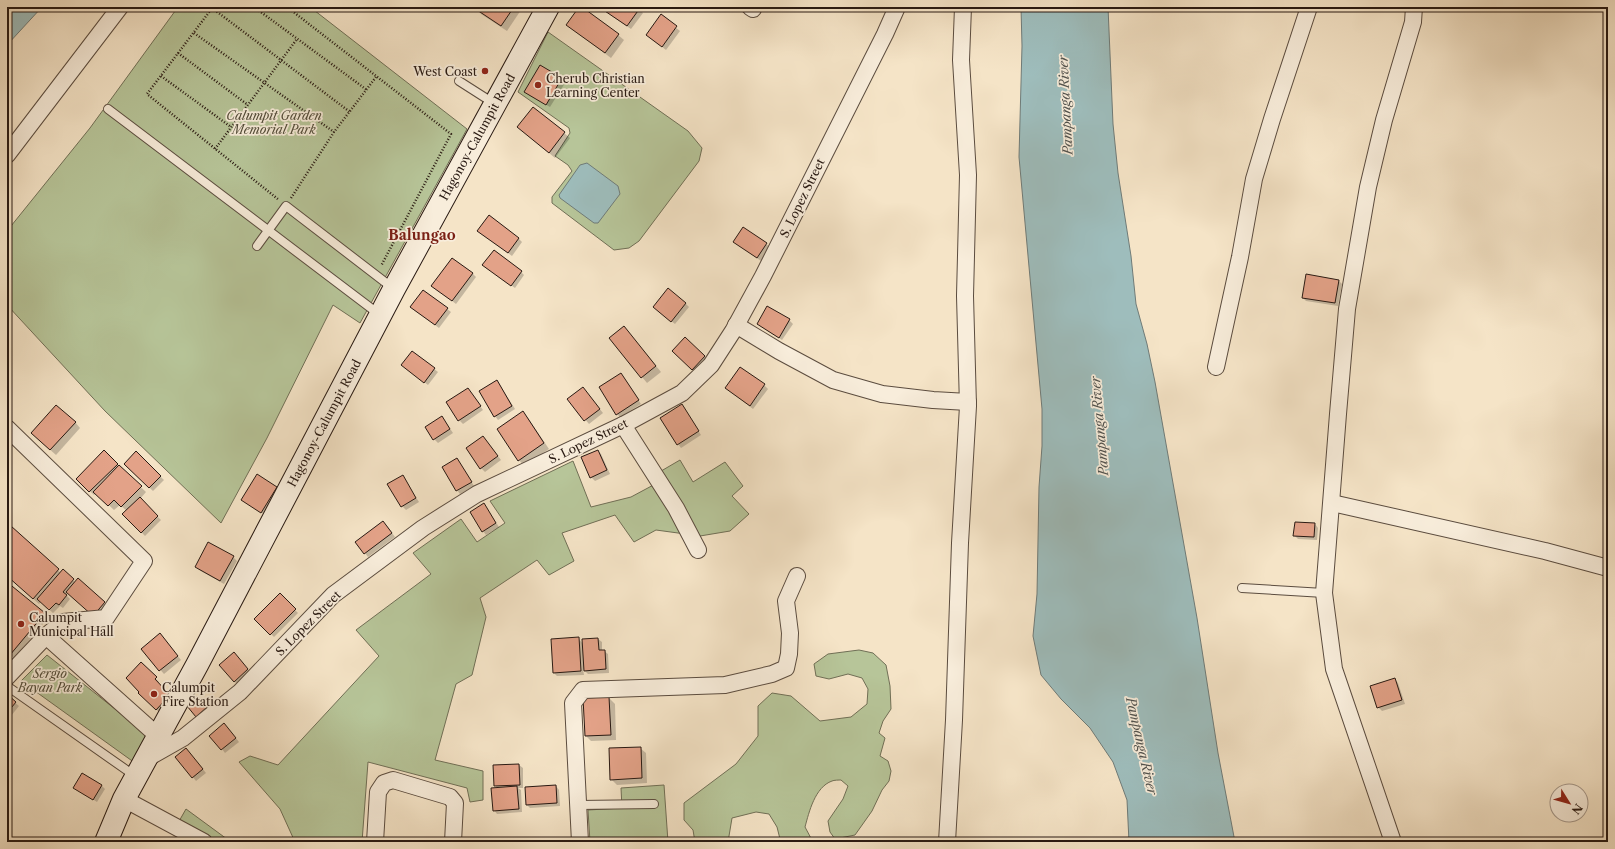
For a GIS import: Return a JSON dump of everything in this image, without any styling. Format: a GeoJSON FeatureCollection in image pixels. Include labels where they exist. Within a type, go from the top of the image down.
{"type":"FeatureCollection","features":[{"type":"Feature","properties":{"kind":"main road","name":"Hagonoy-Calumpit Road"},"geometry":{"type":"LineString","coordinates":[[106,842],[124,799],[201,658],[394,289],[548,7]]}},
{"type":"Feature","properties":{"kind":"street"},"geometry":{"type":"LineString","coordinates":[[7,155],[120,7]]}},
{"type":"Feature","properties":{"kind":"street","name":"S. Lopez Street"},"geometry":{"type":"LineString","coordinates":[[141,768],[183,738],[240,692],[333,595],[423,528],[477,494],[623,425],[682,393],[711,365],[736,325],[763,276],[885,34],[897,7]]}},
{"type":"Feature","properties":{"kind":"street"},"geometry":{"type":"LineString","coordinates":[[947,842],[954,720],[960,543],[968,402],[966,296],[968,175],[961,60],[963,7]]}},
{"type":"Feature","properties":{"kind":"street"},"geometry":{"type":"LineString","coordinates":[[1216,367],[1240,257],[1254,179],[1309,7]]}},
{"type":"Feature","properties":{"kind":"street"},"geometry":{"type":"LineString","coordinates":[[1393,842],[1334,669],[1324,593],[1338,414],[1349,302],[1368,188],[1384,120],[1413,22],[1414,7]]}},
{"type":"Feature","properties":{"kind":"street"},"geometry":{"type":"LineString","coordinates":[[736,325],[779,351],[833,380],[882,394],[968,402]]}},
{"type":"Feature","properties":{"kind":"street"},"geometry":{"type":"LineString","coordinates":[[623,425],[676,508],[698,550]]}},
{"type":"Feature","properties":{"kind":"street"},"geometry":{"type":"LineString","coordinates":[[7,428],[144,561],[106,618],[63,622],[46,636],[7,677]]}},
{"type":"Feature","properties":{"kind":"street"},"geometry":{"type":"LineString","coordinates":[[1332,503],[1545,551],[1608,568]]}},
{"type":"Feature","properties":{"kind":"street"},"geometry":{"type":"LineString","coordinates":[[580,842],[573,703],[583,690],[725,685],[772,674],[786,668],[789,654],[790,633],[786,601],[797,576]]}},
{"type":"Feature","properties":{"kind":"street"},"geometry":{"type":"LineString","coordinates":[[46,636],[158,736]]}},
{"type":"Feature","properties":{"kind":"street"},"geometry":{"type":"LineString","coordinates":[[375,842],[378,792],[384,783],[393,780],[450,797],[455,803],[453,842]]}},
{"type":"Feature","properties":{"kind":"street"},"geometry":{"type":"LineString","coordinates":[[124,799],[204,842]]}},
{"type":"Feature","properties":{"kind":"lane"},"geometry":{"type":"LineString","coordinates":[[459,80],[495,104]]}},
{"type":"Feature","properties":{"kind":"lane"},"geometry":{"type":"LineString","coordinates":[[108,109],[269,230],[380,316]]}},
{"type":"Feature","properties":{"kind":"lane"},"geometry":{"type":"LineString","coordinates":[[257,246],[286,206],[394,289]]}},
{"type":"Feature","properties":{"kind":"lane"},"geometry":{"type":"LineString","coordinates":[[1242,588],[1324,593]]}},
{"type":"Feature","properties":{"kind":"lane"},"geometry":{"type":"LineString","coordinates":[[7,686],[141,768]]}},
{"type":"Feature","properties":{"kind":"lane"},"geometry":{"type":"LineString","coordinates":[[579,805],[654,804]]}},
{"type":"Feature","properties":{"kind":"path"},"geometry":{"type":"LineString","coordinates":[[254,7],[367,90]]}},
{"type":"Feature","properties":{"kind":"path"},"geometry":{"type":"LineString","coordinates":[[288,7],[451,134],[376,275]]}},
{"type":"Feature","properties":{"kind":"path"},"geometry":{"type":"LineString","coordinates":[[350,112],[213,8],[147,94],[286,206],[334,132],[350,112],[367,90],[376,77]]}},
{"type":"Feature","properties":{"kind":"path"},"geometry":{"type":"LineString","coordinates":[[194,33],[334,132]]}},
{"type":"Feature","properties":{"kind":"path"},"geometry":{"type":"LineString","coordinates":[[215,149],[297,38]]}},
{"type":"Feature","properties":{"kind":"path"},"geometry":{"type":"LineString","coordinates":[[178,53],[248,105]]}},
{"type":"Feature","properties":{"kind":"path"},"geometry":{"type":"LineString","coordinates":[[161,76],[231,127]]}},
{"type":"Feature","properties":{"kind":"green space","name":"Calumpit Garden Memorial Park"},"geometry":{"type":"Polygon","coordinates":[[[178,7],[310,7],[467,129],[360,323],[333,305],[267,438],[221,523],[105,411],[7,305],[7,231],[90,128],[178,7]]]}},
{"type":"Feature","properties":{"kind":"green space"},"geometry":{"type":"Polygon","coordinates":[[[548,32],[688,131],[702,148],[699,161],[639,241],[629,248],[614,250],[552,203],[552,197],[572,171],[568,165],[555,156],[570,133],[569,128],[518,92],[548,32]]]}},
{"type":"Feature","properties":{"kind":"green space"},"geometry":{"type":"Polygon","coordinates":[[[680,460],[693,482],[725,462],[743,486],[732,496],[749,514],[730,531],[700,536],[656,530],[634,542],[615,515],[562,533],[574,561],[549,575],[537,560],[480,598],[486,617],[472,675],[456,684],[435,760],[483,771],[483,800],[470,802],[467,788],[368,762],[362,842],[295,842],[280,809],[239,762],[250,756],[278,765],[379,656],[356,630],[431,574],[413,553],[461,519],[477,542],[505,523],[490,501],[573,461],[591,507],[631,497],[659,482],[656,474],[680,460]]]}},
{"type":"Feature","properties":{"kind":"green space"},"geometry":{"type":"Polygon","coordinates":[[[859,650],[873,653],[886,665],[890,686],[891,709],[883,721],[879,733],[885,738],[880,756],[888,761],[891,771],[889,781],[882,790],[872,811],[855,835],[835,839],[830,832],[828,821],[843,799],[848,786],[841,780],[838,780],[826,784],[821,789],[811,807],[805,827],[813,842],[788,842],[780,839],[777,827],[769,814],[756,812],[732,818],[728,842],[695,842],[693,830],[684,820],[684,803],[736,764],[758,736],[758,706],[772,693],[791,696],[820,721],[851,717],[867,704],[868,689],[862,678],[848,674],[829,679],[816,676],[814,664],[828,654],[859,650]]]}},
{"type":"Feature","properties":{"kind":"green space","name":"Sergio Bayan Park"},"geometry":{"type":"Polygon","coordinates":[[[47,655],[149,736],[135,763],[21,681],[47,655]]]}},
{"type":"Feature","properties":{"kind":"green space"},"geometry":{"type":"Polygon","coordinates":[[[664,785],[668,842],[637,842],[637,839],[590,842],[588,810],[622,808],[621,788],[664,785]]]}},
{"type":"Feature","properties":{"kind":"green space"},"geometry":{"type":"Polygon","coordinates":[[[186,809],[231,842],[189,842],[174,830],[186,809]]]}},
{"type":"Feature","properties":{"kind":"water"},"geometry":{"type":"Polygon","coordinates":[[[7,7],[42,7],[7,45],[7,7]]]}},
{"type":"Feature","properties":{"kind":"water","name":"Pampanga River"},"geometry":{"type":"Polygon","coordinates":[[[1021,7],[1108,7],[1113,124],[1118,173],[1131,256],[1136,304],[1147,344],[1155,382],[1197,618],[1218,753],[1235,842],[1129,842],[1127,800],[1113,762],[1090,728],[1061,699],[1041,675],[1033,636],[1037,594],[1042,409],[1019,157],[1022,46],[1021,7]]]}},
{"type":"Feature","properties":{"kind":"water"},"geometry":{"type":"Polygon","coordinates":[[[587,163],[618,186],[620,194],[598,223],[594,223],[560,198],[559,195],[580,165],[587,163]]]}},
{"type":"Feature","properties":{"kind":"building"},"geometry":{"type":"Polygon","coordinates":[[[514,7],[501,26],[474,8],[514,7]]]}},
{"type":"Feature","properties":{"kind":"building"},"geometry":{"type":"Polygon","coordinates":[[[579,7],[582,7],[619,34],[605,53],[566,25],[579,7]]]}},
{"type":"Feature","properties":{"kind":"building"},"geometry":{"type":"Polygon","coordinates":[[[599,7],[638,7],[640,8],[627,26],[599,7]]]}},
{"type":"Feature","properties":{"kind":"building"},"geometry":{"type":"Polygon","coordinates":[[[661,14],[677,26],[662,47],[646,35],[661,14]]]}},
{"type":"Feature","properties":{"kind":"building"},"geometry":{"type":"Polygon","coordinates":[[[540,65],[562,78],[546,105],[524,92],[540,65]]]}},
{"type":"Feature","properties":{"kind":"building"},"geometry":{"type":"Polygon","coordinates":[[[533,107],[565,132],[549,153],[517,127],[533,107]]]}},
{"type":"Feature","properties":{"kind":"building"},"geometry":{"type":"Polygon","coordinates":[[[7,133],[12,137],[7,144],[7,133]]]}},
{"type":"Feature","properties":{"kind":"building"},"geometry":{"type":"Polygon","coordinates":[[[489,215],[519,238],[508,253],[477,231],[489,215]]]}},
{"type":"Feature","properties":{"kind":"building"},"geometry":{"type":"Polygon","coordinates":[[[743,227],[767,243],[757,258],[733,242],[743,227]]]}},
{"type":"Feature","properties":{"kind":"building"},"geometry":{"type":"Polygon","coordinates":[[[494,250],[522,271],[511,286],[482,265],[494,250]]]}},
{"type":"Feature","properties":{"kind":"building"},"geometry":{"type":"Polygon","coordinates":[[[452,258],[473,273],[452,301],[431,286],[452,258]]]}},
{"type":"Feature","properties":{"kind":"building"},"geometry":{"type":"Polygon","coordinates":[[[1306,274],[1339,280],[1335,303],[1302,298],[1306,274]]]}},
{"type":"Feature","properties":{"kind":"building"},"geometry":{"type":"Polygon","coordinates":[[[668,288],[686,303],[671,322],[653,307],[668,288]]]}},
{"type":"Feature","properties":{"kind":"building"},"geometry":{"type":"Polygon","coordinates":[[[423,290],[448,308],[435,325],[410,307],[423,290]]]}},
{"type":"Feature","properties":{"kind":"building"},"geometry":{"type":"Polygon","coordinates":[[[767,306],[790,319],[779,338],[757,324],[767,306]]]}},
{"type":"Feature","properties":{"kind":"building"},"geometry":{"type":"Polygon","coordinates":[[[624,326],[656,366],[641,378],[609,338],[624,326]]]}},
{"type":"Feature","properties":{"kind":"building"},"geometry":{"type":"Polygon","coordinates":[[[685,337],[705,356],[692,370],[672,351],[685,337]]]}},
{"type":"Feature","properties":{"kind":"building"},"geometry":{"type":"Polygon","coordinates":[[[412,351],[435,368],[424,383],[401,365],[412,351]]]}},
{"type":"Feature","properties":{"kind":"building"},"geometry":{"type":"Polygon","coordinates":[[[740,367],[765,384],[750,406],[725,388],[740,367]]]}},
{"type":"Feature","properties":{"kind":"building"},"geometry":{"type":"Polygon","coordinates":[[[621,373],[639,400],[616,415],[599,387],[621,373]]]}},
{"type":"Feature","properties":{"kind":"building"},"geometry":{"type":"Polygon","coordinates":[[[497,380],[512,406],[494,417],[479,391],[497,380]]]}},
{"type":"Feature","properties":{"kind":"building"},"geometry":{"type":"Polygon","coordinates":[[[583,387],[600,409],[584,421],[567,399],[583,387]]]}},
{"type":"Feature","properties":{"kind":"building"},"geometry":{"type":"Polygon","coordinates":[[[468,388],[481,406],[458,421],[446,402],[468,388]]]}},
{"type":"Feature","properties":{"kind":"building"},"geometry":{"type":"Polygon","coordinates":[[[682,404],[699,431],[677,445],[660,418],[682,404]]]}},
{"type":"Feature","properties":{"kind":"building"},"geometry":{"type":"Polygon","coordinates":[[[56,405],[76,422],[50,450],[31,433],[56,405]]]}},
{"type":"Feature","properties":{"kind":"building"},"geometry":{"type":"Polygon","coordinates":[[[523,411],[544,443],[518,461],[497,429],[523,411]]]}},
{"type":"Feature","properties":{"kind":"building"},"geometry":{"type":"Polygon","coordinates":[[[442,416],[450,429],[433,440],[425,427],[442,416]]]}},
{"type":"Feature","properties":{"kind":"building"},"geometry":{"type":"Polygon","coordinates":[[[483,436],[498,456],[480,469],[466,448],[483,436]]]}},
{"type":"Feature","properties":{"kind":"building"},"geometry":{"type":"Polygon","coordinates":[[[104,450],[118,464],[89,492],[76,479],[104,450]]]}},
{"type":"Feature","properties":{"kind":"building"},"geometry":{"type":"Polygon","coordinates":[[[598,450],[607,470],[590,478],[581,457],[598,450]]]}},
{"type":"Feature","properties":{"kind":"building"},"geometry":{"type":"Polygon","coordinates":[[[136,451],[161,476],[149,488],[124,464],[136,451]]]}},
{"type":"Feature","properties":{"kind":"building"},"geometry":{"type":"Polygon","coordinates":[[[457,458],[472,482],[456,491],[442,467],[457,458]]]}},
{"type":"Feature","properties":{"kind":"building"},"geometry":{"type":"Polygon","coordinates":[[[119,465],[142,486],[121,507],[114,500],[108,506],[93,492],[119,465]]]}},
{"type":"Feature","properties":{"kind":"building"},"geometry":{"type":"Polygon","coordinates":[[[257,474],[277,487],[261,513],[241,500],[257,474]]]}},
{"type":"Feature","properties":{"kind":"building"},"geometry":{"type":"Polygon","coordinates":[[[403,475],[416,498],[401,507],[387,484],[403,475]]]}},
{"type":"Feature","properties":{"kind":"building"},"geometry":{"type":"Polygon","coordinates":[[[140,497],[158,516],[141,533],[122,514],[140,497]]]}},
{"type":"Feature","properties":{"kind":"building"},"geometry":{"type":"Polygon","coordinates":[[[484,503],[496,523],[482,532],[470,512],[484,503]]]}},
{"type":"Feature","properties":{"kind":"building"},"geometry":{"type":"Polygon","coordinates":[[[383,521],[392,533],[364,554],[355,542],[383,521]]]}},
{"type":"Feature","properties":{"kind":"building"},"geometry":{"type":"Polygon","coordinates":[[[1295,522],[1315,523],[1314,537],[1293,536],[1295,522]]]}},
{"type":"Feature","properties":{"kind":"building"},"geometry":{"type":"Polygon","coordinates":[[[11,526],[59,569],[33,599],[7,576],[7,531],[11,526]]]}},
{"type":"Feature","properties":{"kind":"building"},"geometry":{"type":"Polygon","coordinates":[[[208,542],[234,556],[220,581],[195,567],[208,542]]]}},
{"type":"Feature","properties":{"kind":"building"},"geometry":{"type":"Polygon","coordinates":[[[63,569],[74,579],[63,592],[67,595],[59,605],[56,603],[49,610],[37,599],[63,569]]]}},
{"type":"Feature","properties":{"kind":"building"},"geometry":{"type":"Polygon","coordinates":[[[78,578],[105,602],[93,616],[66,592],[78,578]]]}},
{"type":"Feature","properties":{"kind":"building","name":"Calumpit Municipal Hall"},"geometry":{"type":"Polygon","coordinates":[[[7,582],[45,613],[10,655],[7,652],[7,582]]]}},
{"type":"Feature","properties":{"kind":"building"},"geometry":{"type":"Polygon","coordinates":[[[280,593],[296,609],[270,635],[254,619],[280,593]]]}},
{"type":"Feature","properties":{"kind":"building"},"geometry":{"type":"Polygon","coordinates":[[[160,633],[178,656],[159,671],[141,649],[160,633]]]}},
{"type":"Feature","properties":{"kind":"building"},"geometry":{"type":"Polygon","coordinates":[[[579,637],[581,671],[553,673],[551,639],[579,637]]]}},
{"type":"Feature","properties":{"kind":"building"},"geometry":{"type":"Polygon","coordinates":[[[598,638],[599,650],[605,650],[606,669],[584,671],[582,639],[598,638]]]}},
{"type":"Feature","properties":{"kind":"building"},"geometry":{"type":"Polygon","coordinates":[[[234,652],[248,669],[234,682],[219,665],[234,652]]]}},
{"type":"Feature","properties":{"kind":"building"},"geometry":{"type":"Polygon","coordinates":[[[141,662],[157,677],[155,679],[170,695],[156,710],[138,693],[139,692],[126,678],[141,662]]]}},
{"type":"Feature","properties":{"kind":"building"},"geometry":{"type":"Polygon","coordinates":[[[1395,678],[1402,700],[1377,708],[1370,686],[1395,678]]]}},
{"type":"Feature","properties":{"kind":"building"},"geometry":{"type":"Polygon","coordinates":[[[7,694],[16,702],[7,713],[7,694]]]}},
{"type":"Feature","properties":{"kind":"building"},"geometry":{"type":"Polygon","coordinates":[[[197,696],[207,707],[196,717],[187,706],[197,696]]]}},
{"type":"Feature","properties":{"kind":"building"},"geometry":{"type":"Polygon","coordinates":[[[609,697],[611,735],[585,736],[583,698],[609,697]]]}},
{"type":"Feature","properties":{"kind":"building"},"geometry":{"type":"Polygon","coordinates":[[[224,723],[236,738],[221,750],[209,736],[224,723]]]}},
{"type":"Feature","properties":{"kind":"building"},"geometry":{"type":"Polygon","coordinates":[[[641,747],[642,778],[610,780],[609,748],[641,747]]]}},
{"type":"Feature","properties":{"kind":"building"},"geometry":{"type":"Polygon","coordinates":[[[186,748],[203,769],[192,778],[175,757],[186,748]]]}},
{"type":"Feature","properties":{"kind":"building"},"geometry":{"type":"Polygon","coordinates":[[[519,764],[520,785],[494,786],[493,765],[519,764]]]}},
{"type":"Feature","properties":{"kind":"building"},"geometry":{"type":"Polygon","coordinates":[[[82,773],[102,785],[93,800],[73,788],[82,773]]]}},
{"type":"Feature","properties":{"kind":"building"},"geometry":{"type":"Polygon","coordinates":[[[556,785],[557,803],[526,805],[525,787],[556,785]]]}},
{"type":"Feature","properties":{"kind":"building"},"geometry":{"type":"Polygon","coordinates":[[[517,786],[519,809],[493,811],[491,788],[517,786]]]}},
{"type":"Feature","properties":{"kind":"place","name":"West Coast"},"geometry":{"type":"Point","coordinates":[485,71]}},
{"type":"Feature","properties":{"kind":"place","name":"Cherub Christian Learning Center"},"geometry":{"type":"Point","coordinates":[538,85]}},
{"type":"Feature","properties":{"kind":"place","name":"Calumpit Municipal Hall"},"geometry":{"type":"Point","coordinates":[21,624]}},
{"type":"Feature","properties":{"kind":"place","name":"Calumpit Fire Station"},"geometry":{"type":"Point","coordinates":[154,694]}},
{"type":"Feature","properties":{"kind":"district","name":"Balungao"},"geometry":{"type":"Point","coordinates":[422,235]}}]}
